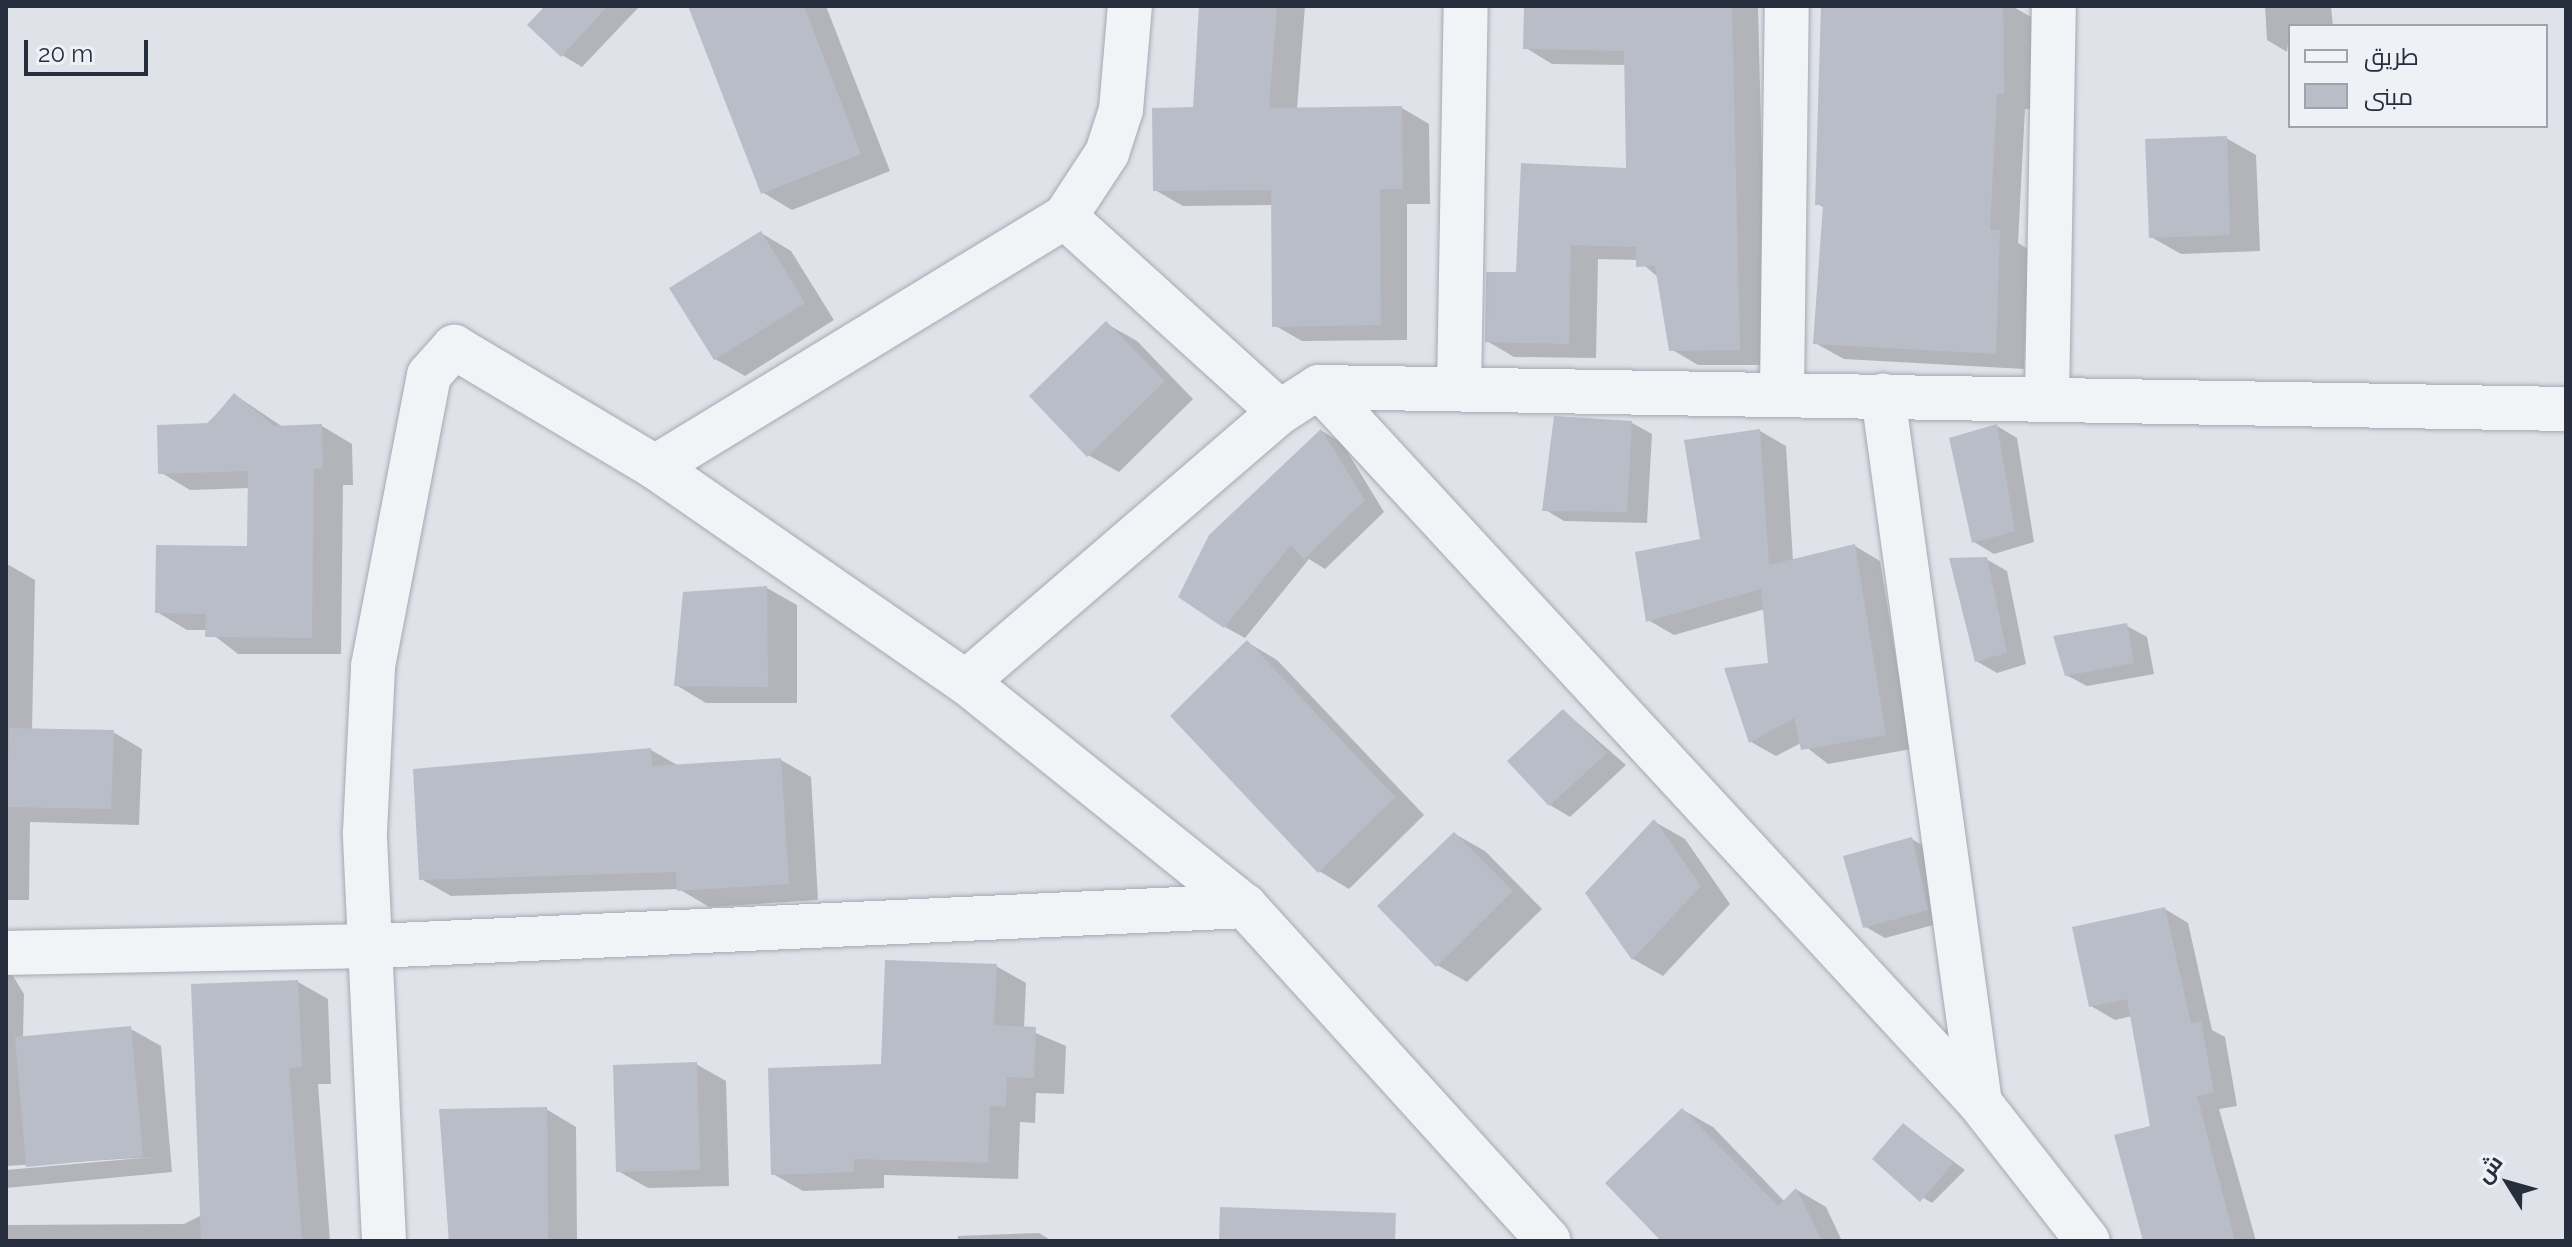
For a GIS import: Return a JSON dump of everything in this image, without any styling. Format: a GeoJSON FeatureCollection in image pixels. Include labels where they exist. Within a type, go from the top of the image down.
{"type":"FeatureCollection","features":[{"type":"Feature","properties":{"kind":"street"},"geometry":{"type":"LineString","coordinates":[[655,467],[1065,217],[1107,153],[1121,110],[1130,6]]}},
{"type":"Feature","properties":{"kind":"street"},"geometry":{"type":"LineString","coordinates":[[1459,389],[1466,6]]}},
{"type":"Feature","properties":{"kind":"street"},"geometry":{"type":"LineString","coordinates":[[1782,394],[1787,6]]}},
{"type":"Feature","properties":{"kind":"street"},"geometry":{"type":"LineString","coordinates":[[2047,399],[2054,6]]}},
{"type":"Feature","properties":{"kind":"street"},"geometry":{"type":"LineString","coordinates":[[1065,217],[1280,412]]}},
{"type":"Feature","properties":{"kind":"street"},"geometry":{"type":"LineString","coordinates":[[384,1241],[375,946],[365,832],[373,666],[429,375],[440,356],[454,347],[655,467],[966,682],[1245,906],[1549,1241]]}},
{"type":"Feature","properties":{"kind":"street"},"geometry":{"type":"LineString","coordinates":[[1319,387],[1980,1103],[2088,1241]]}},
{"type":"Feature","properties":{"kind":"street"},"geometry":{"type":"LineString","coordinates":[[966,682],[1280,412],[1319,387],[2566,409]]}},
{"type":"Feature","properties":{"kind":"street"},"geometry":{"type":"LineString","coordinates":[[1883,396],[1980,1103]]}},
{"type":"Feature","properties":{"kind":"street"},"geometry":{"type":"LineString","coordinates":[[6,953],[375,946],[1245,906]]}},
{"type":"Feature","properties":{"kind":"building"},"geometry":{"type":"Polygon","coordinates":[[[545,6],[608,6],[561,57],[527,25],[545,6]]]}},
{"type":"Feature","properties":{"kind":"building"},"geometry":{"type":"Polygon","coordinates":[[[688,6],[804,6],[861,154],[761,194],[688,6]]]}},
{"type":"Feature","properties":{"kind":"building"},"geometry":{"type":"Polygon","coordinates":[[[1199,6],[1277,8],[1269,108],[1402,106],[1403,189],[1380,189],[1381,325],[1272,327],[1271,190],[1153,191],[1152,108],[1193,107],[1199,6]]]}},
{"type":"Feature","properties":{"kind":"building"},"geometry":{"type":"Polygon","coordinates":[[[1524,6],[1732,6],[1740,350],[1669,351],[1655,266],[1636,267],[1636,247],[1571,245],[1569,344],[1485,342],[1486,272],[1516,272],[1521,163],[1626,168],[1624,51],[1523,49],[1524,6]]]}},
{"type":"Feature","properties":{"kind":"building"},"geometry":{"type":"Polygon","coordinates":[[[1821,6],[2003,6],[2004,93],[1997,94],[1990,230],[2000,230],[1996,354],[1813,344],[1823,205],[1815,205],[1821,6]]]}},
{"type":"Feature","properties":{"kind":"building"},"geometry":{"type":"Polygon","coordinates":[[[2227,136],[2230,235],[2149,238],[2145,139],[2227,136]]]}},
{"type":"Feature","properties":{"kind":"building"},"geometry":{"type":"Polygon","coordinates":[[[761,231],[805,303],[714,360],[669,288],[761,231]]]}},
{"type":"Feature","properties":{"kind":"building"},"geometry":{"type":"Polygon","coordinates":[[[1106,321],[1165,381],[1087,457],[1029,396],[1106,321]]]}},
{"type":"Feature","properties":{"kind":"building"},"geometry":{"type":"Polygon","coordinates":[[[234,393],[274,426],[322,424],[323,468],[314,469],[312,638],[205,637],[206,614],[155,613],[156,545],[247,546],[248,471],[158,474],[157,425],[209,423],[234,393]]]}},
{"type":"Feature","properties":{"kind":"building"},"geometry":{"type":"Polygon","coordinates":[[[1554,416],[1632,421],[1627,512],[1542,511],[1554,416]]]}},
{"type":"Feature","properties":{"kind":"building"},"geometry":{"type":"Polygon","coordinates":[[[1997,424],[2015,531],[1972,543],[1949,438],[1997,424]]]}},
{"type":"Feature","properties":{"kind":"building"},"geometry":{"type":"Polygon","coordinates":[[[1321,429],[1365,500],[1304,559],[1291,545],[1224,628],[1178,597],[1209,535],[1321,429]]]}},
{"type":"Feature","properties":{"kind":"building"},"geometry":{"type":"Polygon","coordinates":[[[1760,429],[1769,565],[1855,544],[1886,735],[1801,750],[1794,718],[1749,743],[1724,668],[1768,663],[1761,589],[1646,622],[1635,552],[1700,539],[1684,440],[1760,429]]]}},
{"type":"Feature","properties":{"kind":"building"},"geometry":{"type":"Polygon","coordinates":[[[1987,557],[2007,653],[1975,662],[1949,558],[1987,557]]]}},
{"type":"Feature","properties":{"kind":"building"},"geometry":{"type":"Polygon","coordinates":[[[767,586],[768,687],[674,686],[683,592],[767,586]]]}},
{"type":"Feature","properties":{"kind":"building"},"geometry":{"type":"Polygon","coordinates":[[[2127,623],[2134,663],[2065,676],[2053,636],[2127,623]]]}},
{"type":"Feature","properties":{"kind":"building"},"geometry":{"type":"Polygon","coordinates":[[[1247,640],[1395,797],[1318,873],[1170,716],[1247,640]]]}},
{"type":"Feature","properties":{"kind":"building"},"geometry":{"type":"Polygon","coordinates":[[[1563,709],[1607,753],[1549,806],[1507,761],[1563,709]]]}},
{"type":"Feature","properties":{"kind":"building"},"geometry":{"type":"Polygon","coordinates":[[[9,728],[114,730],[111,809],[7,807],[9,728]]]}},
{"type":"Feature","properties":{"kind":"building"},"geometry":{"type":"Polygon","coordinates":[[[651,748],[652,766],[781,758],[789,884],[677,891],[676,872],[419,880],[413,769],[651,748]]]}},
{"type":"Feature","properties":{"kind":"building"},"geometry":{"type":"Polygon","coordinates":[[[1654,819],[1701,886],[1632,960],[1585,893],[1654,819]]]}},
{"type":"Feature","properties":{"kind":"building"},"geometry":{"type":"Polygon","coordinates":[[[1454,832],[1513,891],[1436,967],[1377,906],[1454,832]]]}},
{"type":"Feature","properties":{"kind":"building"},"geometry":{"type":"Polygon","coordinates":[[[1912,837],[1928,910],[1863,928],[1843,856],[1912,837]]]}},
{"type":"Feature","properties":{"kind":"building"},"geometry":{"type":"Polygon","coordinates":[[[2165,907],[2191,1023],[2201,1021],[2214,1093],[2197,1096],[2235,1241],[2143,1241],[2114,1135],[2150,1126],[2127,999],[2089,1007],[2072,927],[2165,907]]]}},
{"type":"Feature","properties":{"kind":"building"},"geometry":{"type":"Polygon","coordinates":[[[885,960],[997,964],[994,1025],[1036,1027],[1034,1078],[1007,1077],[1006,1107],[990,1106],[988,1163],[854,1159],[854,1172],[771,1175],[768,1068],[881,1064],[885,960]]]}},
{"type":"Feature","properties":{"kind":"building"},"geometry":{"type":"Polygon","coordinates":[[[298,980],[302,1067],[289,1068],[302,1241],[201,1241],[191,984],[298,980]]]}},
{"type":"Feature","properties":{"kind":"building"},"geometry":{"type":"Polygon","coordinates":[[[131,1026],[143,1156],[26,1167],[15,1037],[131,1026]]]}},
{"type":"Feature","properties":{"kind":"building"},"geometry":{"type":"Polygon","coordinates":[[[697,1062],[700,1170],[616,1172],[613,1065],[697,1062]]]}},
{"type":"Feature","properties":{"kind":"building"},"geometry":{"type":"Polygon","coordinates":[[[547,1107],[548,1241],[449,1241],[439,1109],[547,1107]]]}},
{"type":"Feature","properties":{"kind":"building"},"geometry":{"type":"Polygon","coordinates":[[[1682,1108],[1778,1206],[1796,1188],[1822,1241],[1661,1241],[1605,1183],[1682,1108]]]}},
{"type":"Feature","properties":{"kind":"building"},"geometry":{"type":"Polygon","coordinates":[[[1903,1123],[1953,1163],[1920,1202],[1872,1159],[1903,1123]]]}},
{"type":"Feature","properties":{"kind":"building"},"geometry":{"type":"Polygon","coordinates":[[[1220,1207],[1396,1213],[1395,1241],[1219,1241],[1220,1207]]]}}]}
